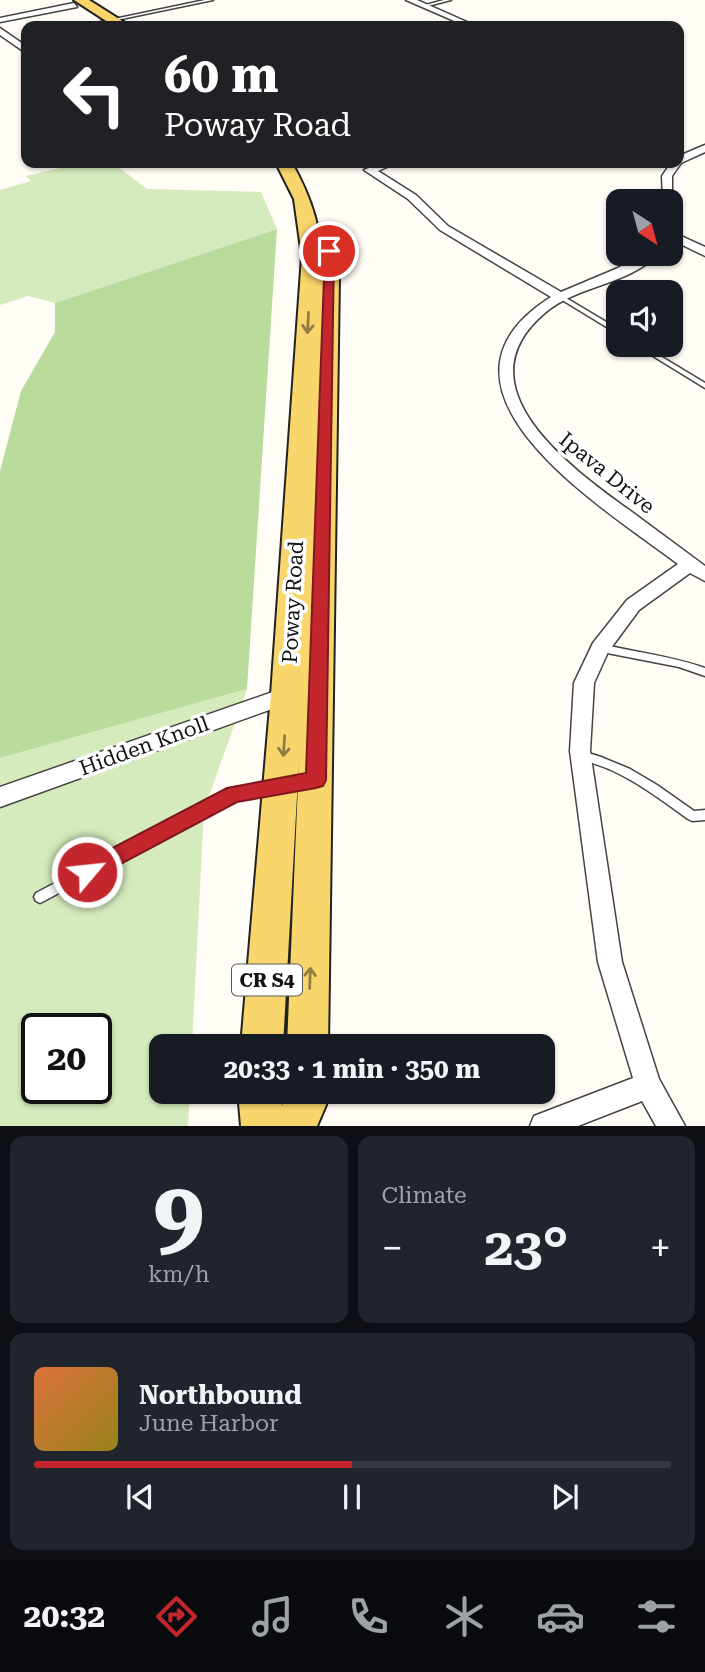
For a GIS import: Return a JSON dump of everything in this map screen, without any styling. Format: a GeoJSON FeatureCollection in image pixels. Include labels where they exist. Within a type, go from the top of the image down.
{"type":"FeatureCollection","features":[{"type":"Feature","properties":{"kind":"main road"},"geometry":{"type":"LineString","coordinates":[[76,2],[106,21]]}},
{"type":"Feature","properties":{"kind":"main road","name":"Poway Road"},"geometry":{"type":"LineString","coordinates":[[287,168],[303,200],[312,256],[287,695],[298,782],[308,1034]]}},
{"type":"Feature","properties":{"kind":"main road","name":"Poway Road"},"geometry":{"type":"LineString","coordinates":[[264,1034],[298,782],[330,269],[328,233],[310,178],[303,168]]}},
{"type":"Feature","properties":{"kind":"main road"},"geometry":{"type":"LineString","coordinates":[[260,1104],[263,1126]]}},
{"type":"Feature","properties":{"kind":"main road"},"geometry":{"type":"LineString","coordinates":[[295,1126],[306,1104]]}},
{"type":"Feature","properties":{"kind":"street"},"geometry":{"type":"LineString","coordinates":[[410,0],[460,21]]}},
{"type":"Feature","properties":{"kind":"street"},"geometry":{"type":"LineString","coordinates":[[0,20],[76,2]]}},
{"type":"Feature","properties":{"kind":"street"},"geometry":{"type":"LineString","coordinates":[[0,31],[21,46]]}},
{"type":"Feature","properties":{"kind":"street"},"geometry":{"type":"LineString","coordinates":[[684,158],[705,148]]}},
{"type":"Feature","properties":{"kind":"street"},"geometry":{"type":"LineString","coordinates":[[375,168],[369,170],[412,197],[443,228],[561,297]]}},
{"type":"Feature","properties":{"kind":"street"},"geometry":{"type":"LineString","coordinates":[[668,189],[667,176],[672,168]]}},
{"type":"Feature","properties":{"kind":"street"},"geometry":{"type":"LineString","coordinates":[[683,241],[705,252]]}},
{"type":"Feature","properties":{"kind":"street","name":"Ipava Drive"},"geometry":{"type":"LineString","coordinates":[[627,266],[561,297],[531,318],[512,346],[506,371],[516,410],[544,452],[698,569]]}},
{"type":"Feature","properties":{"kind":"street"},"geometry":{"type":"LineString","coordinates":[[671,1126],[648,1085],[610,962],[580,754],[584,683],[600,648],[634,605],[698,569]]}},
{"type":"Feature","properties":{"kind":"street","name":"Hidden Knoll"},"geometry":{"type":"LineString","coordinates":[[0,797],[287,695]]}},
{"type":"Feature","properties":{"kind":"street"},"geometry":{"type":"LineString","coordinates":[[544,1126],[648,1085]]}},
{"type":"Feature","properties":{"kind":"lane"},"geometry":{"type":"LineString","coordinates":[[124,21],[211,0]]}},
{"type":"Feature","properties":{"kind":"lane"},"geometry":{"type":"LineString","coordinates":[[424,6],[449,0]]}},
{"type":"Feature","properties":{"kind":"lane"},"geometry":{"type":"LineString","coordinates":[[561,297],[606,325]]}},
{"type":"Feature","properties":{"kind":"lane"},"geometry":{"type":"LineString","coordinates":[[658,357],[705,386]]}},
{"type":"Feature","properties":{"kind":"lane"},"geometry":{"type":"LineString","coordinates":[[600,648],[635,657],[677,660],[705,672]]}},
{"type":"Feature","properties":{"kind":"lane"},"geometry":{"type":"LineString","coordinates":[[580,754],[609,762],[643,780],[692,816],[705,815]]}},
{"type":"Feature","properties":{"kind":"lane"},"geometry":{"type":"LineString","coordinates":[[40,897],[234,794],[298,782]]}},
{"type":"Feature","properties":{"kind":"green space"},"geometry":{"type":"Polygon","coordinates":[[[60,168],[120,168],[147,189],[261,192],[277,229],[55,303],[28,296],[0,305],[0,190],[31,181],[26,176],[60,168]]]}},
{"type":"Feature","properties":{"kind":"green space"},"geometry":{"type":"Polygon","coordinates":[[[277,229],[247,689],[0,758],[0,471],[21,391],[55,332],[55,303],[277,229]]]}},
{"type":"Feature","properties":{"kind":"green space"},"geometry":{"type":"Polygon","coordinates":[[[247,689],[204,810],[193,1034],[149,1034],[149,1104],[189,1104],[188,1126],[0,1126],[0,758],[247,689]]]}},
{"type":"Feature","properties":{"kind":"route"},"geometry":{"type":"LineString","coordinates":[[87,872],[234,794],[316,780],[329,251]]}}]}
